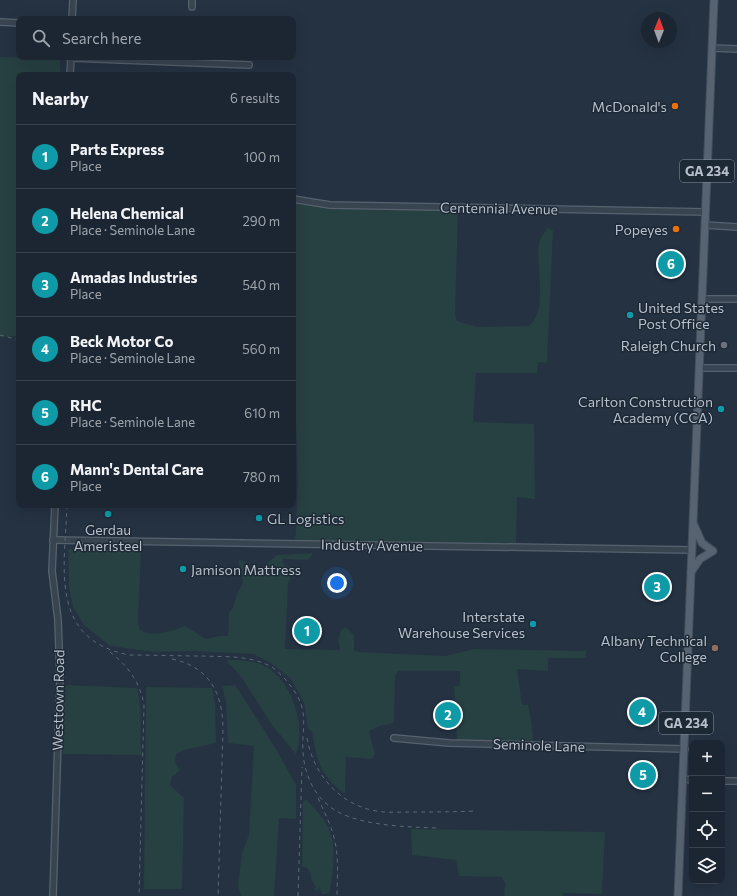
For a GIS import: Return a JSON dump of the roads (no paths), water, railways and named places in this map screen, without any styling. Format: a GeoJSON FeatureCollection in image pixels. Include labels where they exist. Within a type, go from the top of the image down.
{"type":"FeatureCollection","features":[{"type":"Feature","properties":{"kind":"main road","name":"GA 234"},"geometry":{"type":"LineString","coordinates":[[678,896],[714,0]]}},
{"type":"Feature","properties":{"kind":"main road"},"geometry":{"type":"LineString","coordinates":[[691,572],[700,559],[713,552],[702,543],[693,521]]}},
{"type":"Feature","properties":{"kind":"street"},"geometry":{"type":"LineString","coordinates":[[72,16],[73,0]]}},
{"type":"Feature","properties":{"kind":"street"},"geometry":{"type":"LineString","coordinates":[[192,0],[192,7]]}},
{"type":"Feature","properties":{"kind":"street"},"geometry":{"type":"LineString","coordinates":[[0,22],[16,22]]}},
{"type":"Feature","properties":{"kind":"street"},"geometry":{"type":"LineString","coordinates":[[712,48],[737,49]]}},
{"type":"Feature","properties":{"kind":"street"},"geometry":{"type":"LineString","coordinates":[[70,72],[71,60]]}},
{"type":"Feature","properties":{"kind":"street"},"geometry":{"type":"LineString","coordinates":[[122,60],[249,65]]}},
{"type":"Feature","properties":{"kind":"street","name":"Centennial Avenue"},"geometry":{"type":"LineString","coordinates":[[296,199],[330,205],[706,212]]}},
{"type":"Feature","properties":{"kind":"street"},"geometry":{"type":"LineString","coordinates":[[705,226],[737,227]]}},
{"type":"Feature","properties":{"kind":"street"},"geometry":{"type":"LineString","coordinates":[[702,299],[737,299]]}},
{"type":"Feature","properties":{"kind":"street"},"geometry":{"type":"LineString","coordinates":[[699,368],[737,368]]}},
{"type":"Feature","properties":{"kind":"street","name":"Westtown Road"},"geometry":{"type":"LineString","coordinates":[[53,896],[60,677],[58,620],[52,571],[55,508]]}},
{"type":"Feature","properties":{"kind":"street","name":"Industry Avenue"},"geometry":{"type":"LineString","coordinates":[[53,540],[692,550]]}},
{"type":"Feature","properties":{"kind":"street","name":"Seminole Lane"},"geometry":{"type":"LineString","coordinates":[[394,738],[449,743],[684,748]]}},
{"type":"Feature","properties":{"kind":"street"},"geometry":{"type":"LineString","coordinates":[[683,779],[689,780]]}},
{"type":"Feature","properties":{"kind":"street"},"geometry":{"type":"LineString","coordinates":[[725,781],[737,781]]}},
{"type":"Feature","properties":{"kind":"railway"},"geometry":{"type":"LineString","coordinates":[[0,335],[16,339]]}},
{"type":"Feature","properties":{"kind":"railway"},"geometry":{"type":"LineString","coordinates":[[67,508],[64,575],[67,597],[73,617],[85,634],[103,647],[129,655],[236,657],[262,662],[270,666],[286,680],[301,703],[304,717],[303,751],[306,770],[313,787],[324,802],[340,813],[362,821],[388,825],[438,828]]}},
{"type":"Feature","properties":{"kind":"railway"},"geometry":{"type":"LineString","coordinates":[[110,652],[128,669],[132,675],[140,689],[144,705],[139,896]]}},
{"type":"Feature","properties":{"kind":"railway"},"geometry":{"type":"LineString","coordinates":[[172,659],[196,668],[205,675],[212,684],[220,705],[223,730],[218,896]]}},
{"type":"Feature","properties":{"kind":"railway"},"geometry":{"type":"LineString","coordinates":[[307,738],[315,764],[330,786],[340,795],[363,808],[389,812],[475,811]]}},
{"type":"Feature","properties":{"kind":"railway"},"geometry":{"type":"LineString","coordinates":[[298,896],[302,767]]}},
{"type":"Feature","properties":{"kind":"railway"},"geometry":{"type":"LineString","coordinates":[[318,798],[334,836],[337,862],[337,896]]}},
{"type":"Feature","properties":{"kind":"place","name":"McDonald's"},"geometry":{"type":"Point","coordinates":[675,106]}},
{"type":"Feature","properties":{"kind":"place","name":"Popeyes"},"geometry":{"type":"Point","coordinates":[676,229]}},
{"type":"Feature","properties":{"kind":"place","name":"Mann's Dental Care"},"geometry":{"type":"Point","coordinates":[671,264]}},
{"type":"Feature","properties":{"kind":"place","name":"United States Post Office"},"geometry":{"type":"Point","coordinates":[630,315]}},
{"type":"Feature","properties":{"kind":"place","name":"Raleigh Church"},"geometry":{"type":"Point","coordinates":[724,345]}},
{"type":"Feature","properties":{"kind":"place","name":"Carlton Construction Academy (CCA)"},"geometry":{"type":"Point","coordinates":[721,409]}},
{"type":"Feature","properties":{"kind":"place","name":"Gerdau Ameristeel"},"geometry":{"type":"Point","coordinates":[108,514]}},
{"type":"Feature","properties":{"kind":"place","name":"GL Logistics"},"geometry":{"type":"Point","coordinates":[259,518]}},
{"type":"Feature","properties":{"kind":"place","name":"Jamison Mattress"},"geometry":{"type":"Point","coordinates":[183,569]}},
{"type":"Feature","properties":{"kind":"place","name":"Amadas Industries"},"geometry":{"type":"Point","coordinates":[657,587]}},
{"type":"Feature","properties":{"kind":"place","name":"Interstate Warehouse Services"},"geometry":{"type":"Point","coordinates":[533,624]}},
{"type":"Feature","properties":{"kind":"place","name":"Parts Express"},"geometry":{"type":"Point","coordinates":[307,631]}},
{"type":"Feature","properties":{"kind":"place","name":"Albany Technical College"},"geometry":{"type":"Point","coordinates":[715,648]}},
{"type":"Feature","properties":{"kind":"place","name":"Beck Motor Co"},"geometry":{"type":"Point","coordinates":[642,712]}},
{"type":"Feature","properties":{"kind":"place","name":"Helena Chemical"},"geometry":{"type":"Point","coordinates":[448,715]}},
{"type":"Feature","properties":{"kind":"place","name":"RHC"},"geometry":{"type":"Point","coordinates":[643,775]}}]}
